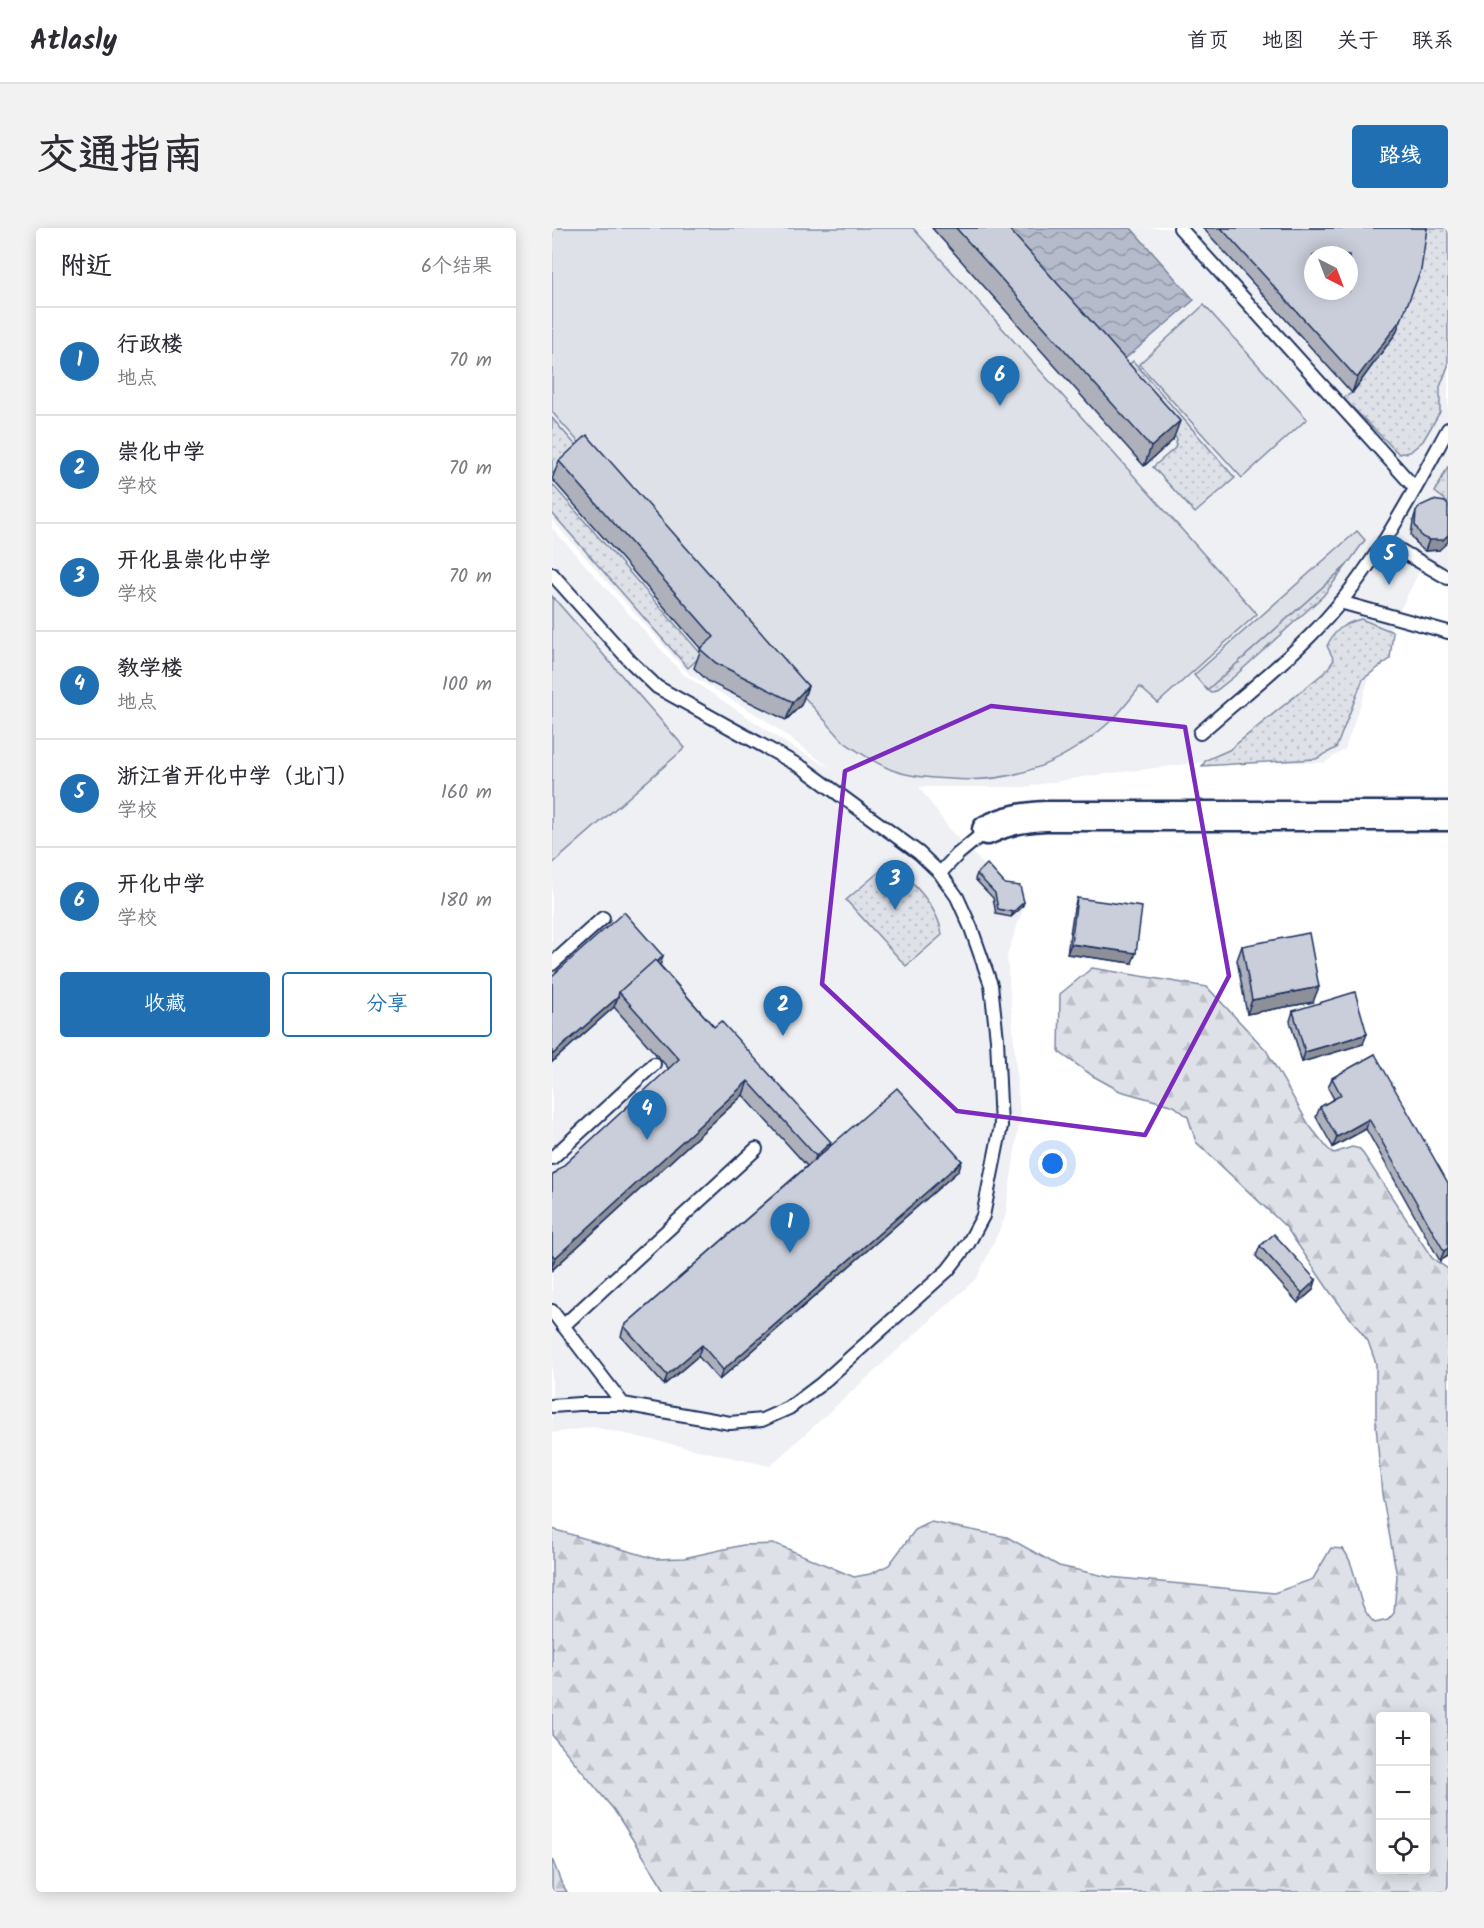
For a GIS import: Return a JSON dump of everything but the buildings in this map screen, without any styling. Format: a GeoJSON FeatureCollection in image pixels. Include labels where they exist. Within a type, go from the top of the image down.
{"type":"FeatureCollection","features":[{"type":"Feature","properties":{"kind":"street"},"geometry":{"type":"LineString","coordinates":[[987,830],[1003,822],[1019,818],[1046,816],[1448,816]]}},
{"type":"Feature","properties":{"kind":"lane"},"geometry":{"type":"LineString","coordinates":[[1180,228],[1415,488]]}},
{"type":"Feature","properties":{"kind":"lane"},"geometry":{"type":"LineString","coordinates":[[1200,733],[1309,637],[1340,602],[1384,541],[1448,429]]}},
{"type":"Feature","properties":{"kind":"lane"},"geometry":{"type":"LineString","coordinates":[[1384,541],[1448,578]]}},
{"type":"Feature","properties":{"kind":"lane"},"geometry":{"type":"LineString","coordinates":[[552,574],[631,662],[657,687],[802,768],[919,853],[940,873],[957,897],[975,938],[991,985],[997,1039],[1001,1126],[983,1216],[968,1244],[948,1270],[821,1384],[789,1407],[762,1420],[730,1423],[623,1404],[579,1404],[552,1407]]}},
{"type":"Feature","properties":{"kind":"lane"},"geometry":{"type":"LineString","coordinates":[[1340,602],[1448,632]]}},
{"type":"Feature","properties":{"kind":"lane"},"geometry":{"type":"LineString","coordinates":[[940,873],[958,854],[987,830]]}},
{"type":"Feature","properties":{"kind":"lane"},"geometry":{"type":"LineString","coordinates":[[552,964],[603,918]]}},
{"type":"Feature","properties":{"kind":"lane"},"geometry":{"type":"LineString","coordinates":[[552,1158],[654,1064]]}},
{"type":"Feature","properties":{"kind":"lane"},"geometry":{"type":"LineString","coordinates":[[563,1326],[756,1149]]}},
{"type":"Feature","properties":{"kind":"lane"},"geometry":{"type":"LineString","coordinates":[[552,1311],[623,1404]]}},
{"type":"Feature","properties":{"kind":"highlighted area"},"geometry":{"type":"Polygon","coordinates":[[[991,706],[1185,727],[1229,976],[1145,1135],[957,1111],[822,984],[845,771],[991,706]]]}},
{"type":"Feature","properties":{"kind":"shaded area"},"geometry":{"type":"Polygon","coordinates":[[[552,228],[1448,228],[1448,567],[1425,560],[1377,656],[1345,749],[1324,763],[1221,760],[1089,776],[1024,787],[919,787],[951,831],[1024,906],[1007,955],[1020,1117],[1005,1218],[977,1278],[770,1466],[594,1427],[552,1433],[552,528],[683,674],[789,745],[832,769],[762,718],[689,674],[552,520],[552,228]]]}},
{"type":"Feature","properties":{"kind":"green space"},"geometry":{"type":"Polygon","coordinates":[[[552,228],[913,228],[1257,614],[1158,703],[1140,687],[1117,714],[1096,733],[1078,747],[1039,767],[997,778],[974,780],[914,776],[879,764],[844,742],[552,412],[552,228]]]}},
{"type":"Feature","properties":{"kind":"green space"},"geometry":{"type":"Polygon","coordinates":[[[1424,228],[1448,228],[1448,366],[1440,387],[1440,412],[1423,441],[1410,452],[1399,454],[1343,398],[1352,393],[1396,332],[1424,228]]]}},
{"type":"Feature","properties":{"kind":"green space"},"geometry":{"type":"Polygon","coordinates":[[[1204,305],[1307,419],[1242,478],[1139,364],[1204,305]]]}},
{"type":"Feature","properties":{"kind":"green space"},"geometry":{"type":"Polygon","coordinates":[[[1133,361],[1235,478],[1195,513],[1153,467],[1175,448],[1177,439],[1119,373],[1133,361]]]}},
{"type":"Feature","properties":{"kind":"green space"},"geometry":{"type":"Polygon","coordinates":[[[552,418],[579,449],[552,474],[552,418]]]}},
{"type":"Feature","properties":{"kind":"green space"},"geometry":{"type":"Polygon","coordinates":[[[1448,466],[1448,506],[1444,499],[1435,492],[1448,466]]]}},
{"type":"Feature","properties":{"kind":"green space"},"geometry":{"type":"Polygon","coordinates":[[[552,484],[702,655],[688,668],[552,513],[552,484]]]}},
{"type":"Feature","properties":{"kind":"green space"},"geometry":{"type":"Polygon","coordinates":[[[1357,531],[1365,540],[1347,565],[1207,690],[1194,675],[1357,531]]]}},
{"type":"Feature","properties":{"kind":"green space"},"geometry":{"type":"Polygon","coordinates":[[[1347,565],[1323,596],[1236,675],[1217,690],[1211,693],[1207,690],[1347,565]]]}},
{"type":"Feature","properties":{"kind":"green space"},"geometry":{"type":"Polygon","coordinates":[[[552,596],[685,748],[552,864],[552,596]]]}},
{"type":"Feature","properties":{"kind":"green space"},"geometry":{"type":"Polygon","coordinates":[[[1361,619],[1393,632],[1390,659],[1363,679],[1336,748],[1316,759],[1202,766],[1206,760],[1229,750],[1326,671],[1334,660],[1327,646],[1333,636],[1345,625],[1361,619]]]}},
{"type":"Feature","properties":{"kind":"green space"},"geometry":{"type":"Polygon","coordinates":[[[886,866],[904,876],[922,894],[935,914],[942,935],[906,966],[846,900],[886,866]]]}},
{"type":"Feature","properties":{"kind":"green space"},"geometry":{"type":"Polygon","coordinates":[[[1092,968],[1207,987],[1266,1050],[1309,1125],[1328,1149],[1334,1153],[1352,1147],[1360,1149],[1432,1258],[1448,1269],[1448,1892],[666,1892],[614,1810],[552,1735],[552,1529],[656,1559],[684,1558],[743,1545],[776,1544],[854,1577],[870,1574],[889,1565],[915,1530],[931,1522],[1007,1537],[1059,1566],[1109,1577],[1274,1593],[1313,1579],[1331,1548],[1343,1549],[1352,1567],[1360,1598],[1368,1616],[1375,1623],[1388,1620],[1394,1613],[1397,1576],[1382,1494],[1376,1425],[1376,1364],[1368,1341],[1330,1292],[1286,1227],[1196,1142],[1188,1117],[1174,1106],[1120,1091],[1093,1076],[1059,1052],[1060,994],[1092,968]]]}},
{"type":"Feature","properties":{"kind":"green space"},"geometry":{"type":"Polygon","coordinates":[[[552,1859],[561,1882],[567,1892],[552,1892],[552,1859]]]}},
{"type":"Feature","properties":{"kind":"water"},"geometry":{"type":"Polygon","coordinates":[[[1001,228],[1131,228],[1194,300],[1119,364],[1001,228]]]}},
{"type":"Feature","properties":{"kind":"place","name":"开化中学"},"geometry":{"type":"Point","coordinates":[1000,406]}},
{"type":"Feature","properties":{"kind":"place","name":"浙江省开化中学（北门）"},"geometry":{"type":"Point","coordinates":[1389,585]}},
{"type":"Feature","properties":{"kind":"place","name":"开化县崇化中学"},"geometry":{"type":"Point","coordinates":[895,910]}},
{"type":"Feature","properties":{"kind":"place","name":"崇化中学"},"geometry":{"type":"Point","coordinates":[783,1036]}},
{"type":"Feature","properties":{"kind":"place","name":"教学楼"},"geometry":{"type":"Point","coordinates":[647,1140]}},
{"type":"Feature","properties":{"kind":"place","name":"行政楼"},"geometry":{"type":"Point","coordinates":[790,1253]}}]}
